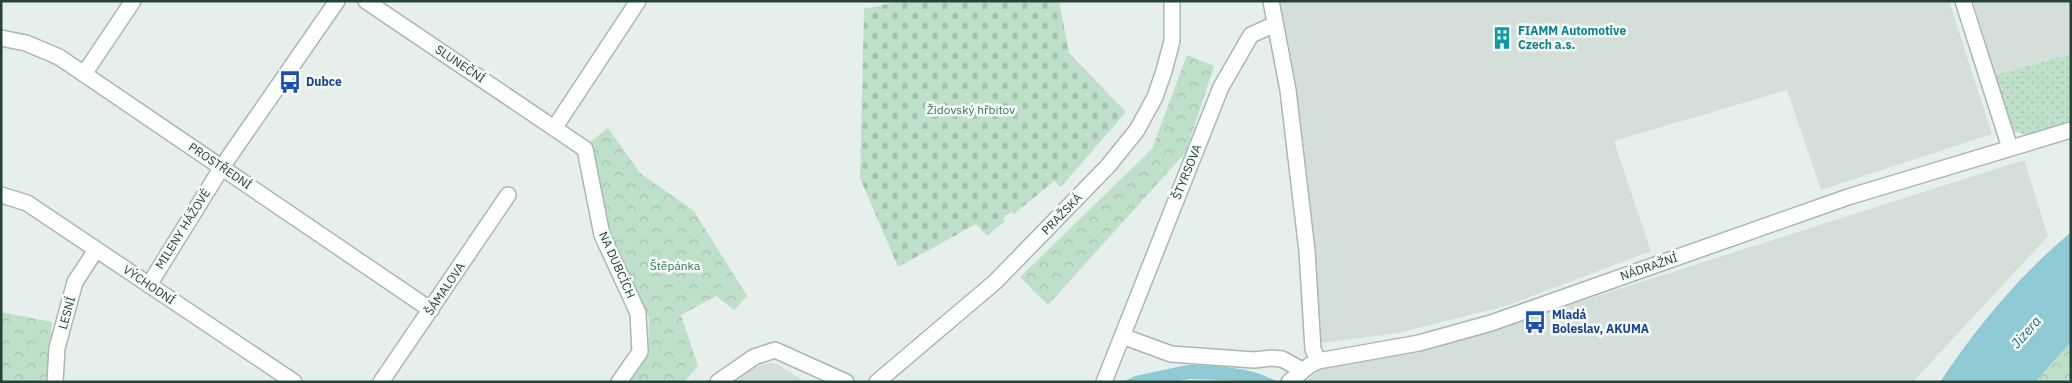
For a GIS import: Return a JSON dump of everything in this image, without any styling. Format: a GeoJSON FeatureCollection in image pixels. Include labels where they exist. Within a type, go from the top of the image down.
{"type":"FeatureCollection","features":[{"type":"Feature","properties":{"kind":"street"},"geometry":{"type":"LineString","coordinates":[[84,74],[133,1]]}},
{"type":"Feature","properties":{"kind":"street","name":"MILENY HÁŽOVÉ"},"geometry":{"type":"LineString","coordinates":[[149,285],[222,167],[337,1]]}},
{"type":"Feature","properties":{"kind":"street","name":"SLUNEČNÍ"},"geometry":{"type":"LineString","coordinates":[[366,1],[554,127]]}},
{"type":"Feature","properties":{"kind":"street"},"geometry":{"type":"LineString","coordinates":[[554,127],[638,1]]}},
{"type":"Feature","properties":{"kind":"street","name":"PRAŽSKÁ"},"geometry":{"type":"LineString","coordinates":[[877,382],[995,282],[1108,166],[1137,130],[1155,97],[1164,71],[1172,40],[1172,1]]}},
{"type":"Feature","properties":{"kind":"street"},"geometry":{"type":"LineString","coordinates":[[1271,1],[1288,90],[1307,251],[1313,349],[1318,361]]}},
{"type":"Feature","properties":{"kind":"street"},"geometry":{"type":"LineString","coordinates":[[1964,1],[2010,148]]}},
{"type":"Feature","properties":{"kind":"street","name":"ŠTYRSOVA"},"geometry":{"type":"LineString","coordinates":[[1104,382],[1221,87],[1251,35],[1275,24]]}},
{"type":"Feature","properties":{"kind":"street","name":"PROSTŘEDNÍ"},"geometry":{"type":"LineString","coordinates":[[1,38],[26,43],[59,57],[430,310]]}},
{"type":"Feature","properties":{"kind":"street","name":"NA DUBCÍCH"},"geometry":{"type":"LineString","coordinates":[[554,127],[585,149],[602,235],[638,313],[640,352],[619,382]]}},
{"type":"Feature","properties":{"kind":"street","name":"NÁDRAŽNÍ"},"geometry":{"type":"LineString","coordinates":[[1289,382],[1302,370],[1318,361],[1418,343],[1491,323],[1848,197],[2071,130]]}},
{"type":"Feature","properties":{"kind":"street","name":"VÝCHODNÍ"},"geometry":{"type":"LineString","coordinates":[[1,195],[27,203],[294,382]]}},
{"type":"Feature","properties":{"kind":"street","name":"ŠÁMALOVA"},"geometry":{"type":"LineString","coordinates":[[381,382],[508,195]]}},
{"type":"Feature","properties":{"kind":"street","name":"LESNÍ"},"geometry":{"type":"LineString","coordinates":[[55,382],[57,348],[75,282],[96,250]]}},
{"type":"Feature","properties":{"kind":"street"},"geometry":{"type":"LineString","coordinates":[[1122,336],[1171,354],[1254,360],[1282,359],[1302,370]]}},
{"type":"Feature","properties":{"kind":"street"},"geometry":{"type":"LineString","coordinates":[[718,382],[754,358],[775,350],[846,382]]}},
{"type":"Feature","properties":{"kind":"shaded area"},"geometry":{"type":"Polygon","coordinates":[[[1281,1],[1949,1],[1992,134],[1821,190],[1787,90],[1614,141],[1651,251],[1509,305],[1398,333],[1322,343],[1308,197],[1283,39],[1281,1]]]}},
{"type":"Feature","properties":{"kind":"shaded area"},"geometry":{"type":"Polygon","coordinates":[[[1973,1],[2071,1],[2071,54],[1995,75],[1973,1]]]}},
{"type":"Feature","properties":{"kind":"shaded area"},"geometry":{"type":"Polygon","coordinates":[[[2024,160],[2048,236],[1913,382],[1305,382],[1321,368],[1424,351],[2024,160]]]}},
{"type":"Feature","properties":{"kind":"shaded area"},"geometry":{"type":"Polygon","coordinates":[[[771,363],[779,365],[805,382],[732,382],[755,367],[771,363]]]}},
{"type":"Feature","properties":{"kind":"green space","name":"Židovský hřbitov"},"geometry":{"type":"Polygon","coordinates":[[[900,1],[1059,1],[1069,53],[1126,112],[1061,187],[1054,181],[1014,214],[1012,211],[1003,218],[1005,221],[987,236],[976,224],[898,267],[860,178],[864,9],[900,1]]]}},
{"type":"Feature","properties":{"kind":"green space"},"geometry":{"type":"Polygon","coordinates":[[[2071,54],[2071,121],[2027,135],[2013,131],[1995,75],[2071,54]]]}},
{"type":"Feature","properties":{"kind":"green space"},"geometry":{"type":"Polygon","coordinates":[[[1187,55],[1214,66],[1186,152],[1048,305],[1020,277],[1152,149],[1187,55]]]}},
{"type":"Feature","properties":{"kind":"green space","name":"Štěpánka"},"geometry":{"type":"Polygon","coordinates":[[[608,128],[640,173],[694,211],[747,296],[734,310],[716,296],[681,315],[698,366],[684,382],[629,382],[648,354],[649,318],[610,233],[589,143],[608,128]]]}},
{"type":"Feature","properties":{"kind":"green space"},"geometry":{"type":"Polygon","coordinates":[[[1,312],[52,322],[48,382],[1,382],[1,312]]]}},
{"type":"Feature","properties":{"kind":"green space"},"geometry":{"type":"Polygon","coordinates":[[[2071,342],[2071,376],[2066,382],[2035,382],[2071,342]]]}},
{"type":"Feature","properties":{"kind":"water","name":"Jizera"},"geometry":{"type":"Polygon","coordinates":[[[2071,232],[2071,342],[2035,382],[1940,382],[2000,302],[2034,266],[2071,232]]]}},
{"type":"Feature","properties":{"kind":"water"},"geometry":{"type":"Polygon","coordinates":[[[1187,365],[1246,370],[1278,382],[1191,379],[1168,382],[1123,382],[1135,376],[1187,365]]]}},
{"type":"Feature","properties":{"kind":"place","name":"FIAMM Automotive Czech a.s."},"geometry":{"type":"Point","coordinates":[1502,38]}},
{"type":"Feature","properties":{"kind":"place","name":"Dubce"},"geometry":{"type":"Point","coordinates":[290,82]}},
{"type":"Feature","properties":{"kind":"place","name":"Mladá Boleslav, AKUMA"},"geometry":{"type":"Point","coordinates":[1535,322]}}]}
